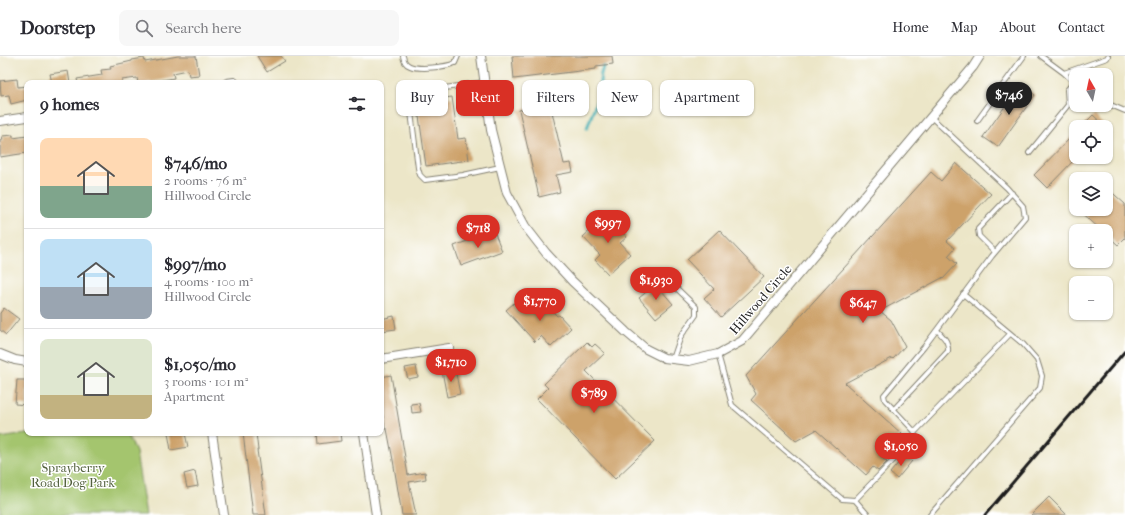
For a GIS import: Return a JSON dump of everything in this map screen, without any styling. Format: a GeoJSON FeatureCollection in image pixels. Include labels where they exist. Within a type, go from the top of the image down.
{"type":"FeatureCollection","features":[{"type":"Feature","properties":{"kind":"street","name":"Hillwood Circle"},"geometry":{"type":"LineString","coordinates":[[481,56],[485,80]]}},
{"type":"Feature","properties":{"kind":"street","name":"Hillwood Circle"},"geometry":{"type":"LineString","coordinates":[[489,116],[491,130],[507,193],[525,226],[546,253],[598,306],[646,349],[664,358],[689,361],[718,354],[742,341],[973,67],[980,56]]}},
{"type":"Feature","properties":{"kind":"street"},"geometry":{"type":"LineString","coordinates":[[0,121],[24,117]]}},
{"type":"Feature","properties":{"kind":"street"},"geometry":{"type":"LineString","coordinates":[[384,359],[449,348]]}},
{"type":"Feature","properties":{"kind":"street"},"geometry":{"type":"LineString","coordinates":[[0,354],[15,360],[24,362]]}},
{"type":"Feature","properties":{"kind":"street"},"geometry":{"type":"LineString","coordinates":[[212,436],[224,515]]}},
{"type":"Feature","properties":{"kind":"street"},"geometry":{"type":"LineString","coordinates":[[364,436],[376,515]]}},
{"type":"Feature","properties":{"kind":"lane"},"geometry":{"type":"LineString","coordinates":[[403,56],[405,63],[411,67],[451,65],[455,64],[458,56]]}},
{"type":"Feature","properties":{"kind":"lane"},"geometry":{"type":"LineString","coordinates":[[977,121],[1024,56]]}},
{"type":"Feature","properties":{"kind":"lane"},"geometry":{"type":"LineString","coordinates":[[1041,56],[1069,77]]}},
{"type":"Feature","properties":{"kind":"lane"},"geometry":{"type":"LineString","coordinates":[[1064,73],[1107,58],[1108,56]]}},
{"type":"Feature","properties":{"kind":"lane"},"geometry":{"type":"LineString","coordinates":[[456,86],[418,92],[411,96],[410,104],[420,176],[425,180],[462,175],[500,167]]}},
{"type":"Feature","properties":{"kind":"lane"},"geometry":{"type":"LineString","coordinates":[[1029,153],[1068,105],[1067,90],[1069,88]]}},
{"type":"Feature","properties":{"kind":"lane"},"geometry":{"type":"LineString","coordinates":[[1113,105],[1125,111]]}},
{"type":"Feature","properties":{"kind":"lane"},"geometry":{"type":"LineString","coordinates":[[915,432],[885,400],[884,395],[937,330],[995,252],[1025,217],[1023,206],[1012,193],[931,117]]}},
{"type":"Feature","properties":{"kind":"lane"},"geometry":{"type":"LineString","coordinates":[[995,252],[979,236],[978,229],[1012,193]]}},
{"type":"Feature","properties":{"kind":"lane"},"geometry":{"type":"LineString","coordinates":[[667,279],[696,307],[696,315],[681,336],[673,359]]}},
{"type":"Feature","properties":{"kind":"lane"},"geometry":{"type":"LineString","coordinates":[[930,515],[1040,388],[1042,376],[1037,360],[1023,344],[963,294]]}},
{"type":"Feature","properties":{"kind":"lane"},"geometry":{"type":"LineString","coordinates":[[894,409],[948,351],[947,341],[937,330]]}},
{"type":"Feature","properties":{"kind":"lane"},"geometry":{"type":"LineString","coordinates":[[855,500],[913,440],[915,432],[1010,334]]}},
{"type":"Feature","properties":{"kind":"lane"},"geometry":{"type":"LineString","coordinates":[[718,354],[732,405],[842,498],[855,500],[868,515]]}},
{"type":"Feature","properties":{"kind":"green space","name":"Sprayberry Road Dog Park"},"geometry":{"type":"Polygon","coordinates":[[[24,434],[24,436],[128,436],[136,452],[146,515],[0,515],[0,438],[24,434]]]}},
{"type":"Feature","properties":{"kind":"building"},"geometry":{"type":"Polygon","coordinates":[[[178,56],[196,56],[199,75],[189,76],[188,70],[173,73],[174,78],[162,80],[137,80],[137,78],[122,80],[77,80],[102,75],[101,70],[111,69],[110,66],[132,60],[144,58],[145,62],[178,56]]]}},
{"type":"Feature","properties":{"kind":"building"},"geometry":{"type":"Polygon","coordinates":[[[257,56],[281,56],[285,61],[267,72],[257,56]]]}},
{"type":"Feature","properties":{"kind":"building"},"geometry":{"type":"Polygon","coordinates":[[[512,56],[612,56],[613,64],[596,66],[596,69],[514,79],[512,56]]]}},
{"type":"Feature","properties":{"kind":"building"},"geometry":{"type":"Polygon","coordinates":[[[68,71],[70,80],[51,80],[50,74],[68,71]]]}},
{"type":"Feature","properties":{"kind":"building"},"geometry":{"type":"Polygon","coordinates":[[[17,79],[18,87],[24,86],[24,101],[11,104],[9,95],[1,96],[0,81],[17,79]]]}},
{"type":"Feature","properties":{"kind":"building"},"geometry":{"type":"Polygon","coordinates":[[[1021,84],[1035,95],[998,147],[983,137],[1021,84]]]}},
{"type":"Feature","properties":{"kind":"building"},"geometry":{"type":"Polygon","coordinates":[[[452,97],[458,139],[466,138],[469,160],[426,166],[419,116],[448,116],[448,98],[452,97]]]}},
{"type":"Feature","properties":{"kind":"building"},"geometry":{"type":"Polygon","coordinates":[[[522,109],[522,116],[553,116],[564,164],[571,163],[573,172],[556,175],[560,192],[539,197],[519,110],[522,109]]]}},
{"type":"Feature","properties":{"kind":"building"},"geometry":{"type":"Polygon","coordinates":[[[1093,115],[1098,120],[1088,120],[1093,115]]]}},
{"type":"Feature","properties":{"kind":"building"},"geometry":{"type":"Polygon","coordinates":[[[13,135],[13,138],[24,136],[24,153],[0,157],[0,140],[3,140],[2,136],[13,135]]]}},
{"type":"Feature","properties":{"kind":"building"},"geometry":{"type":"Polygon","coordinates":[[[1069,139],[1070,164],[1047,188],[1034,175],[1069,139]]]}},
{"type":"Feature","properties":{"kind":"building"},"geometry":{"type":"Polygon","coordinates":[[[956,163],[991,194],[947,241],[955,248],[948,256],[957,264],[943,279],[942,278],[880,311],[891,320],[905,346],[893,359],[892,358],[845,383],[902,434],[881,457],[887,462],[878,471],[873,467],[866,475],[816,430],[796,441],[751,400],[756,394],[746,376],[931,172],[941,181],[956,163]]]}},
{"type":"Feature","properties":{"kind":"building"},"geometry":{"type":"Polygon","coordinates":[[[1113,193],[1125,204],[1125,238],[1118,245],[1113,240],[1113,224],[1094,224],[1086,216],[1113,216],[1113,193]]]}},
{"type":"Feature","properties":{"kind":"building"},"geometry":{"type":"Polygon","coordinates":[[[607,215],[627,237],[620,243],[630,254],[608,274],[595,260],[600,255],[583,237],[607,215]]]}},
{"type":"Feature","properties":{"kind":"building"},"geometry":{"type":"Polygon","coordinates":[[[719,230],[764,277],[721,317],[704,298],[714,289],[687,260],[719,230]]]}},
{"type":"Feature","properties":{"kind":"building"},"geometry":{"type":"Polygon","coordinates":[[[494,231],[502,251],[461,266],[454,246],[494,231]]]}},
{"type":"Feature","properties":{"kind":"building"},"geometry":{"type":"Polygon","coordinates":[[[656,284],[673,304],[656,318],[639,298],[656,284]]]}},
{"type":"Feature","properties":{"kind":"building"},"geometry":{"type":"Polygon","coordinates":[[[539,297],[571,328],[551,347],[541,336],[535,342],[506,310],[514,303],[523,312],[539,297]]]}},
{"type":"Feature","properties":{"kind":"building"},"geometry":{"type":"Polygon","coordinates":[[[4,308],[19,319],[6,335],[0,330],[0,313],[4,308]]]}},
{"type":"Feature","properties":{"kind":"building"},"geometry":{"type":"Polygon","coordinates":[[[394,316],[396,329],[384,331],[384,318],[394,316]]]}},
{"type":"Feature","properties":{"kind":"building"},"geometry":{"type":"Polygon","coordinates":[[[587,342],[592,347],[595,344],[605,353],[586,371],[655,441],[615,479],[537,399],[548,388],[544,384],[587,342]]]}},
{"type":"Feature","properties":{"kind":"building"},"geometry":{"type":"Polygon","coordinates":[[[416,366],[418,377],[408,379],[405,368],[416,366]]]}},
{"type":"Feature","properties":{"kind":"building"},"geometry":{"type":"Polygon","coordinates":[[[455,369],[460,394],[447,397],[442,371],[455,369]]]}},
{"type":"Feature","properties":{"kind":"building"},"geometry":{"type":"Polygon","coordinates":[[[391,375],[408,475],[425,472],[426,479],[409,482],[416,515],[402,515],[387,429],[385,429],[384,423],[384,376],[391,375]]]}},
{"type":"Feature","properties":{"kind":"building"},"geometry":{"type":"Polygon","coordinates":[[[17,380],[24,380],[24,405],[15,404],[17,380]]]}},
{"type":"Feature","properties":{"kind":"building"},"geometry":{"type":"Polygon","coordinates":[[[419,403],[421,412],[412,413],[411,404],[419,403]]]}},
{"type":"Feature","properties":{"kind":"building"},"geometry":{"type":"Polygon","coordinates":[[[169,436],[186,436],[188,447],[171,450],[169,436]]]}},
{"type":"Feature","properties":{"kind":"building"},"geometry":{"type":"Polygon","coordinates":[[[243,436],[256,436],[266,515],[253,515],[243,436]]]}},
{"type":"Feature","properties":{"kind":"building"},"geometry":{"type":"Polygon","coordinates":[[[317,436],[340,436],[341,441],[318,444],[317,436]]]}},
{"type":"Feature","properties":{"kind":"building"},"geometry":{"type":"Polygon","coordinates":[[[905,455],[912,461],[897,479],[890,473],[905,455]]]}},
{"type":"Feature","properties":{"kind":"building"},"geometry":{"type":"Polygon","coordinates":[[[195,471],[198,486],[187,488],[184,474],[195,471]]]}},
{"type":"Feature","properties":{"kind":"building"},"geometry":{"type":"Polygon","coordinates":[[[1049,497],[1067,515],[1031,515],[1049,497]]]}},
{"type":"Feature","properties":{"kind":"waterway"},"geometry":{"type":"LineString","coordinates":[[587,128],[598,97],[601,74],[606,56]]}},
{"type":"Feature","properties":{"kind":"railway"},"geometry":{"type":"LineString","coordinates":[[985,515],[1125,351]]}}]}
